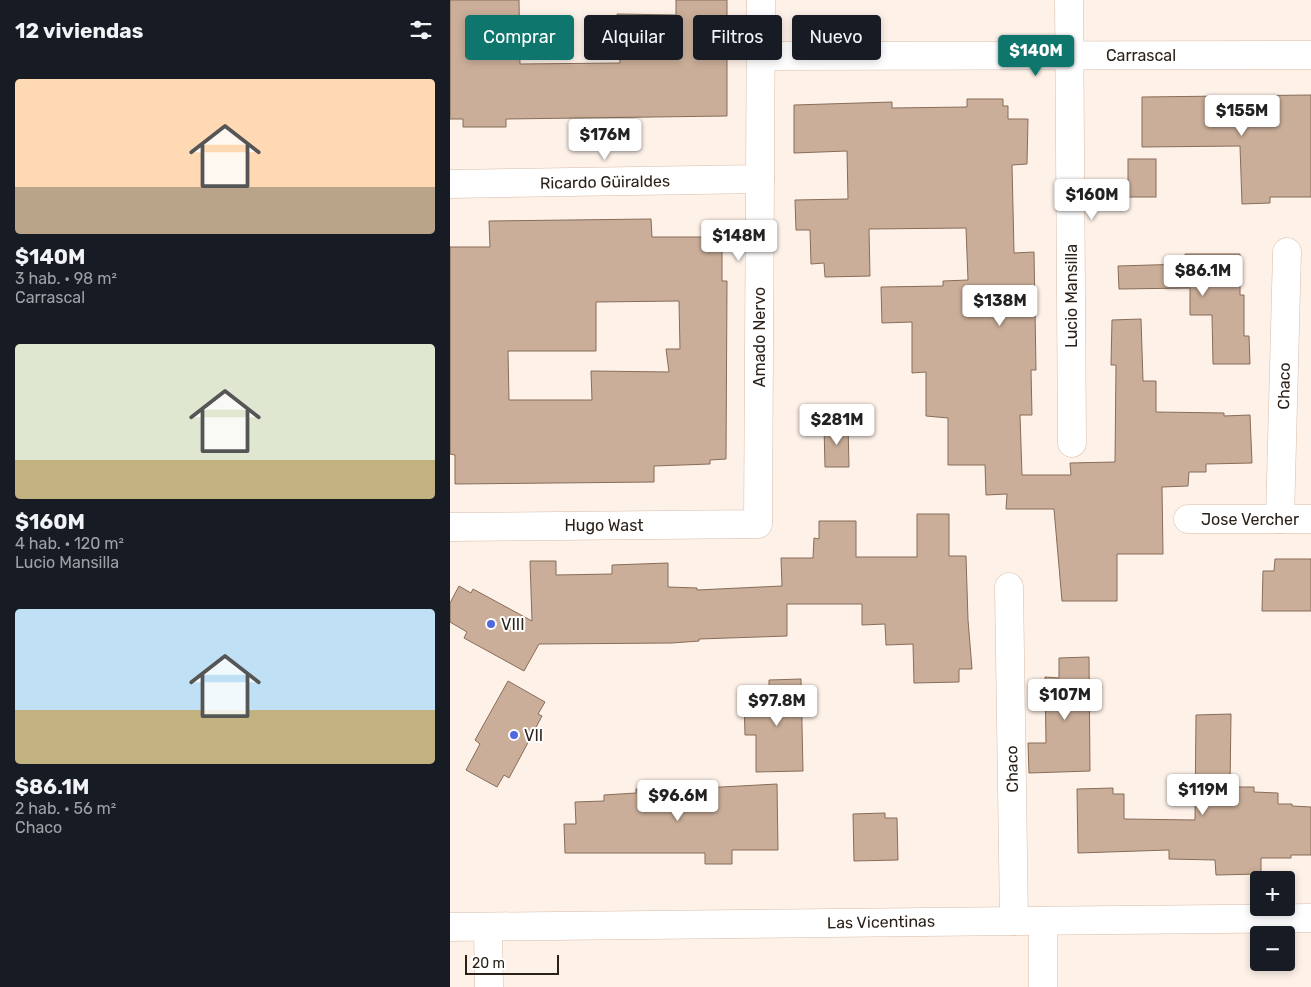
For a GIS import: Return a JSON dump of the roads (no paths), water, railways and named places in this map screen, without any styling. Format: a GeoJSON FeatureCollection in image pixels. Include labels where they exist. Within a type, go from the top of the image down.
{"type":"FeatureCollection","features":[{"type":"Feature","properties":{"kind":"street","name":"Amado Nervo"},"geometry":{"type":"LineString","coordinates":[[761,0],[761,15]]}},
{"type":"Feature","properties":{"kind":"street","name":"Lucio Mansilla"},"geometry":{"type":"LineString","coordinates":[[1070,0],[1072,443]]}},
{"type":"Feature","properties":{"kind":"street","name":"Carrascal"},"geometry":{"type":"LineString","coordinates":[[782,56],[1311,55]]}},
{"type":"Feature","properties":{"kind":"street","name":"Amado Nervo"},"geometry":{"type":"LineString","coordinates":[[758,524],[761,60]]}},
{"type":"Feature","properties":{"kind":"street","name":"Ricardo Güiraldes"},"geometry":{"type":"LineString","coordinates":[[450,184],[760,180]]}},
{"type":"Feature","properties":{"kind":"street","name":"Chaco"},"geometry":{"type":"LineString","coordinates":[[1280,520],[1287,252]]}},
{"type":"Feature","properties":{"kind":"street","name":"Jose Vercher"},"geometry":{"type":"LineString","coordinates":[[1188,519],[1311,520]]}},
{"type":"Feature","properties":{"kind":"street","name":"Hugo Wast"},"geometry":{"type":"LineString","coordinates":[[450,526],[758,524]]}},
{"type":"Feature","properties":{"kind":"street","name":"Chaco"},"geometry":{"type":"LineString","coordinates":[[1009,587],[1014,921]]}},
{"type":"Feature","properties":{"kind":"street","name":"Las Vicentinas"},"geometry":{"type":"LineString","coordinates":[[450,927],[1311,918]]}},
{"type":"Feature","properties":{"kind":"street"},"geometry":{"type":"LineString","coordinates":[[1043,921],[1043,987]]}},
{"type":"Feature","properties":{"kind":"street"},"geometry":{"type":"LineString","coordinates":[[488,927],[489,987]]}},
{"type":"Feature","properties":{"kind":"place","name":"VIII"},"geometry":{"type":"Point","coordinates":[491,624]}},
{"type":"Feature","properties":{"kind":"place","name":"VII"},"geometry":{"type":"Point","coordinates":[514,735]}}]}
